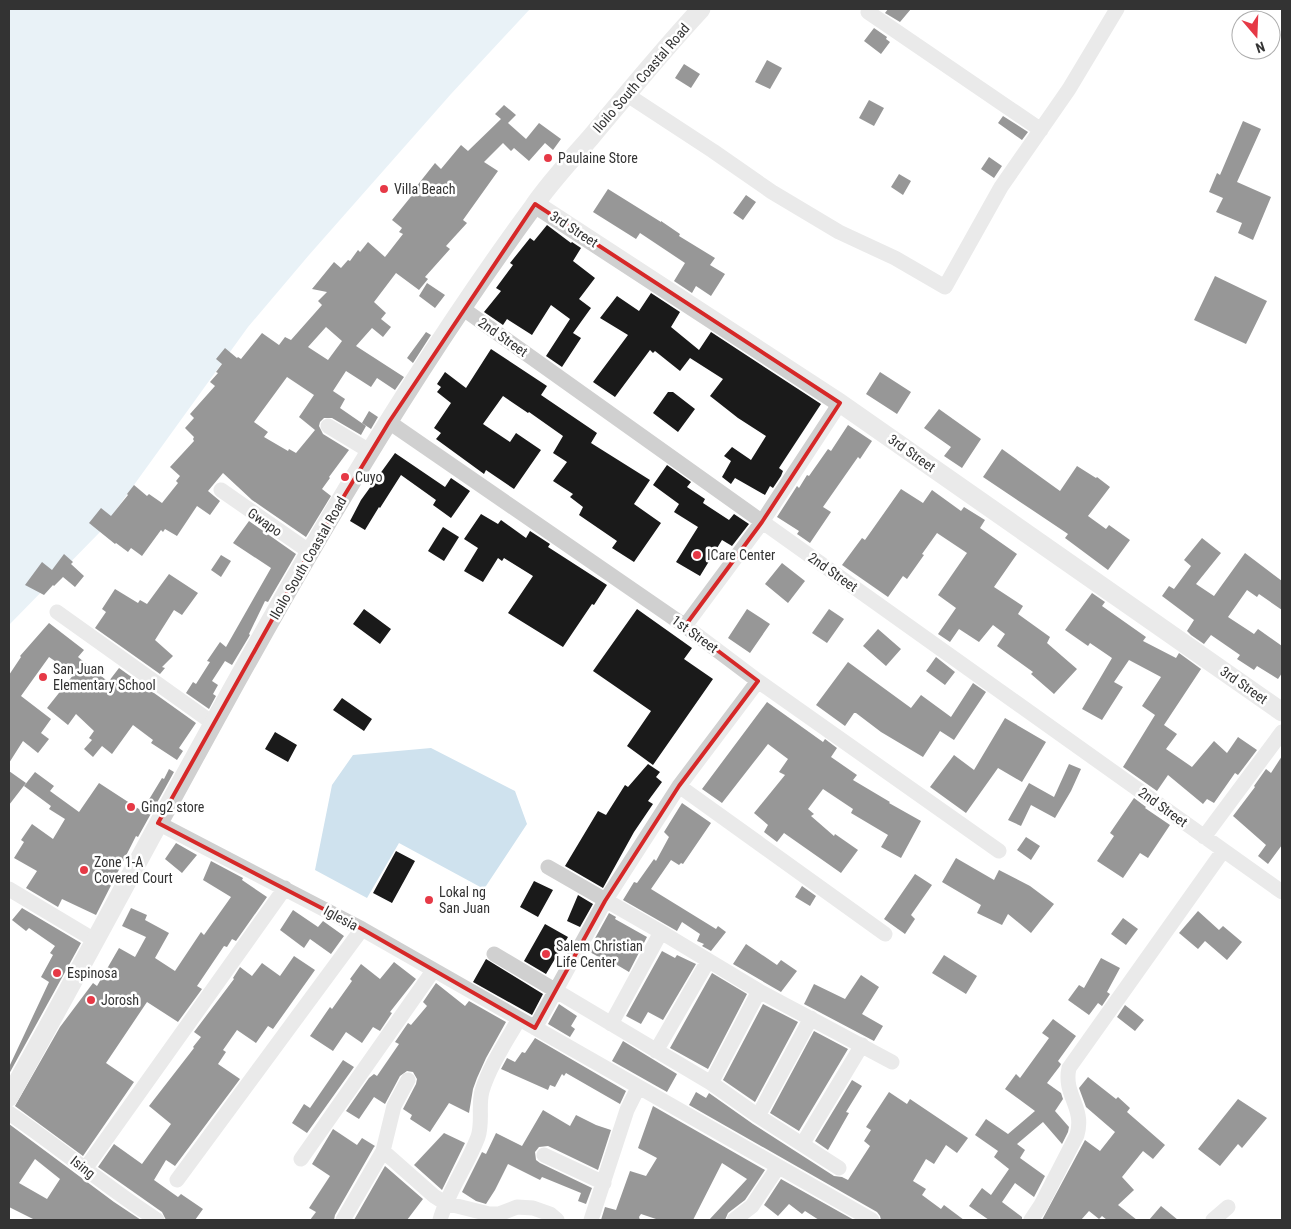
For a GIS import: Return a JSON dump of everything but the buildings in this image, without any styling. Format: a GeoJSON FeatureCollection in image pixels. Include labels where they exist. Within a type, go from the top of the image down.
{"type":"FeatureCollection","features":[{"type":"Feature","properties":{"kind":"street","name":"Iloilo South Coastal Road"},"geometry":{"type":"LineString","coordinates":[[9,1097],[96,941],[158,823],[310,552],[389,422],[462,308],[535,204],[626,94],[701,9]]}},
{"type":"Feature","properties":{"kind":"street"},"geometry":{"type":"LineString","coordinates":[[626,94],[772,192],[839,232],[895,258],[945,288],[1001,186],[1069,89],[1116,9]]}},
{"type":"Feature","properties":{"kind":"street"},"geometry":{"type":"LineString","coordinates":[[868,12],[1040,130]]}},
{"type":"Feature","properties":{"kind":"street","name":"3rd Street"},"geometry":{"type":"LineString","coordinates":[[535,204],[840,403],[1282,712]]}},
{"type":"Feature","properties":{"kind":"street","name":"2nd Street"},"geometry":{"type":"LineString","coordinates":[[462,308],[1282,892]]}},
{"type":"Feature","properties":{"kind":"street"},"geometry":{"type":"LineString","coordinates":[[685,626],[762,522],[840,403]]}},
{"type":"Feature","properties":{"kind":"street","name":"1st Street"},"geometry":{"type":"LineString","coordinates":[[389,422],[685,626],[758,682],[999,851]]}},
{"type":"Feature","properties":{"kind":"street"},"geometry":{"type":"LineString","coordinates":[[328,426],[371,452]]}},
{"type":"Feature","properties":{"kind":"street","name":"Gwapo"},"geometry":{"type":"LineString","coordinates":[[221,490],[310,552]]}},
{"type":"Feature","properties":{"kind":"street"},"geometry":{"type":"LineString","coordinates":[[57,612],[214,724]]}},
{"type":"Feature","properties":{"kind":"street"},"geometry":{"type":"LineString","coordinates":[[535,1028],[605,901],[679,786],[758,682]]}},
{"type":"Feature","properties":{"kind":"street"},"geometry":{"type":"LineString","coordinates":[[1204,837],[1282,732]]}},
{"type":"Feature","properties":{"kind":"street"},"geometry":{"type":"LineString","coordinates":[[679,786],[885,934]]}},
{"type":"Feature","properties":{"kind":"street","name":"Iglesia"},"geometry":{"type":"LineString","coordinates":[[158,823],[362,929],[872,1220]]}},
{"type":"Feature","properties":{"kind":"street"},"geometry":{"type":"LineString","coordinates":[[1031,1220],[1041,1205],[1077,1135],[1080,1125],[1078,1108],[1068,1088],[1067,1077],[1069,1068],[1223,851]]}},
{"type":"Feature","properties":{"kind":"street"},"geometry":{"type":"LineString","coordinates":[[548,867],[759,991],[892,1062]]}},
{"type":"Feature","properties":{"kind":"street"},"geometry":{"type":"LineString","coordinates":[[85,1169],[284,888]]}},
{"type":"Feature","properties":{"kind":"street"},"geometry":{"type":"LineString","coordinates":[[9,889],[96,941]]}},
{"type":"Feature","properties":{"kind":"street"},"geometry":{"type":"LineString","coordinates":[[177,1180],[362,929]]}},
{"type":"Feature","properties":{"kind":"street"},"geometry":{"type":"LineString","coordinates":[[611,1024],[661,932]]}},
{"type":"Feature","properties":{"kind":"street"},"geometry":{"type":"LineString","coordinates":[[494,954],[711,1083],[839,1168]]}},
{"type":"Feature","properties":{"kind":"street"},"geometry":{"type":"LineString","coordinates":[[656,1051],[708,961]]}},
{"type":"Feature","properties":{"kind":"street"},"geometry":{"type":"LineString","coordinates":[[301,1159],[433,971]]}},
{"type":"Feature","properties":{"kind":"street"},"geometry":{"type":"LineString","coordinates":[[711,1083],[759,991]]}},
{"type":"Feature","properties":{"kind":"street"},"geometry":{"type":"LineString","coordinates":[[758,1116],[811,1018]]}},
{"type":"Feature","properties":{"kind":"street"},"geometry":{"type":"LineString","coordinates":[[440,1220],[444,1203],[458,1180],[478,1136],[482,1091],[492,1066],[519,1019]]}},
{"type":"Feature","properties":{"kind":"street"},"geometry":{"type":"LineString","coordinates":[[803,1143],[862,1045]]}},
{"type":"Feature","properties":{"kind":"street"},"geometry":{"type":"LineString","coordinates":[[343,1220],[383,1151],[394,1106],[408,1080]]}},
{"type":"Feature","properties":{"kind":"street"},"geometry":{"type":"LineString","coordinates":[[591,1220],[627,1110],[638,1088]]}},
{"type":"Feature","properties":{"kind":"street","name":"Ising"},"geometry":{"type":"LineString","coordinates":[[9,1113],[49,1140],[124,1199],[157,1220]]}},
{"type":"Feature","properties":{"kind":"street"},"geometry":{"type":"LineString","coordinates":[[383,1151],[444,1203],[488,1214],[499,1214],[517,1207],[532,1208],[550,1214],[557,1220]]}},
{"type":"Feature","properties":{"kind":"street"},"geometry":{"type":"LineString","coordinates":[[544,1155],[604,1184]]}},
{"type":"Feature","properties":{"kind":"street"},"geometry":{"type":"LineString","coordinates":[[734,1220],[752,1206],[778,1167]]}},
{"type":"Feature","properties":{"kind":"street"},"geometry":{"type":"LineString","coordinates":[[1212,1220],[1228,1207]]}},
{"type":"Feature","properties":{"kind":"highlighted area"},"geometry":{"type":"Polygon","coordinates":[[[535,204],[840,403],[762,522],[685,626],[758,681],[679,786],[605,901],[535,1028],[362,929],[158,823],[310,552],[389,422],[535,204]]]}},
{"type":"Feature","properties":{"kind":"water"},"geometry":{"type":"Polygon","coordinates":[[[9,9],[530,9],[451,94],[248,327],[100,532],[9,625],[9,9]]]}},
{"type":"Feature","properties":{"kind":"water"},"geometry":{"type":"Polygon","coordinates":[[[431,748],[515,791],[527,824],[484,889],[399,843],[367,898],[315,870],[332,785],[353,755],[431,748]]]}},
{"type":"Feature","properties":{"kind":"place","name":"Paulaine Store"},"geometry":{"type":"Point","coordinates":[548,158]}},
{"type":"Feature","properties":{"kind":"place","name":"Villa Beach"},"geometry":{"type":"Point","coordinates":[384,189]}},
{"type":"Feature","properties":{"kind":"place","name":"Cuyo"},"geometry":{"type":"Point","coordinates":[345,477]}},
{"type":"Feature","properties":{"kind":"place","name":"ICare Center"},"geometry":{"type":"Point","coordinates":[697,555]}},
{"type":"Feature","properties":{"kind":"place","name":"San Juan Elementary School"},"geometry":{"type":"Point","coordinates":[43,677]}},
{"type":"Feature","properties":{"kind":"place","name":"Ging2 store"},"geometry":{"type":"Point","coordinates":[131,807]}},
{"type":"Feature","properties":{"kind":"place","name":"Zone 1-A Covered Court"},"geometry":{"type":"Point","coordinates":[84,870]}},
{"type":"Feature","properties":{"kind":"place","name":"Lokal ng San Juan"},"geometry":{"type":"Point","coordinates":[429,900]}},
{"type":"Feature","properties":{"kind":"place","name":"Salem Christian Life Center"},"geometry":{"type":"Point","coordinates":[546,954]}},
{"type":"Feature","properties":{"kind":"place","name":"Espinosa"},"geometry":{"type":"Point","coordinates":[57,973]}},
{"type":"Feature","properties":{"kind":"place","name":"Jorosh"},"geometry":{"type":"Point","coordinates":[91,1000]}}]}
